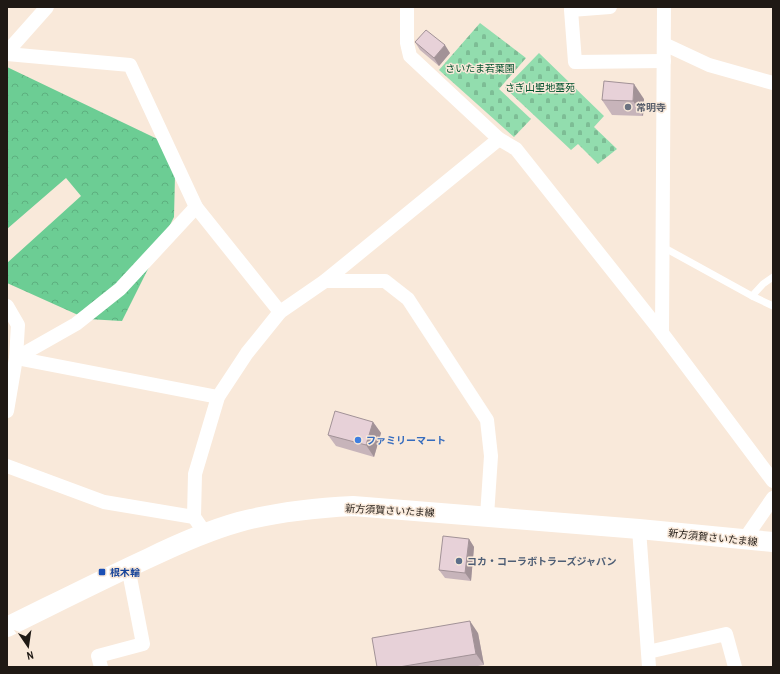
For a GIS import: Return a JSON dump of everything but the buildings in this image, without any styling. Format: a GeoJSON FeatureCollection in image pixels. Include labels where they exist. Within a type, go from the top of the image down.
{"type":"FeatureCollection","features":[{"type":"Feature","properties":{"kind":"main road","name":"新方須賀さいたま線"},"geometry":{"type":"LineString","coordinates":[[7,628],[128,567],[199,525],[240,522],[280,513],[317,508],[353,506],[639,529],[773,542]]}},
{"type":"Feature","properties":{"kind":"street"},"geometry":{"type":"LineString","coordinates":[[7,53],[47,7]]}},
{"type":"Feature","properties":{"kind":"street"},"geometry":{"type":"LineString","coordinates":[[407,7],[407,43],[410,56],[499,139],[516,149],[662,333],[773,480]]}},
{"type":"Feature","properties":{"kind":"street"},"geometry":{"type":"LineString","coordinates":[[610,7],[571,10],[575,62],[664,61]]}},
{"type":"Feature","properties":{"kind":"street"},"geometry":{"type":"LineString","coordinates":[[662,333],[664,7]]}},
{"type":"Feature","properties":{"kind":"street"},"geometry":{"type":"LineString","coordinates":[[664,44],[709,64],[773,83]]}},
{"type":"Feature","properties":{"kind":"street"},"geometry":{"type":"LineString","coordinates":[[7,53],[130,65],[196,207],[280,312]]}},
{"type":"Feature","properties":{"kind":"street"},"geometry":{"type":"LineString","coordinates":[[7,466],[104,502],[199,525],[195,474],[218,397],[247,353],[280,312],[325,281],[499,139]]}},
{"type":"Feature","properties":{"kind":"street"},"geometry":{"type":"LineString","coordinates":[[16,358],[76,324],[120,289],[196,207]]}},
{"type":"Feature","properties":{"kind":"street"},"geometry":{"type":"LineString","coordinates":[[325,281],[385,281],[408,299],[487,420],[491,456],[487,516]]}},
{"type":"Feature","properties":{"kind":"street"},"geometry":{"type":"LineString","coordinates":[[7,306],[18,325],[16,358],[7,411]]}},
{"type":"Feature","properties":{"kind":"street"},"geometry":{"type":"LineString","coordinates":[[16,358],[218,397]]}},
{"type":"Feature","properties":{"kind":"street"},"geometry":{"type":"LineString","coordinates":[[744,540],[773,498]]}},
{"type":"Feature","properties":{"kind":"street"},"geometry":{"type":"LineString","coordinates":[[639,529],[649,667]]}},
{"type":"Feature","properties":{"kind":"street"},"geometry":{"type":"LineString","coordinates":[[101,667],[98,656],[142,644],[128,567]]}},
{"type":"Feature","properties":{"kind":"street"},"geometry":{"type":"LineString","coordinates":[[648,652],[726,634],[735,667]]}},
{"type":"Feature","properties":{"kind":"lane"},"geometry":{"type":"LineString","coordinates":[[662,247],[773,306]]}},
{"type":"Feature","properties":{"kind":"lane"},"geometry":{"type":"LineString","coordinates":[[752,296],[763,284],[773,277]]}},
{"type":"Feature","properties":{"kind":"green space","name":"さいたま若葉園"},"geometry":{"type":"Polygon","coordinates":[[[480,23],[526,58],[499,89],[531,119],[514,137],[439,70],[480,23]]]}},
{"type":"Feature","properties":{"kind":"green space","name":"さぎ山聖地墓苑"},"geometry":{"type":"Polygon","coordinates":[[[539,53],[604,116],[594,127],[617,149],[598,164],[578,144],[571,150],[505,88],[539,53]]]}},
{"type":"Feature","properties":{"kind":"green space"},"geometry":{"type":"Polygon","coordinates":[[[7,67],[172,146],[175,176],[174,217],[122,321],[87,319],[7,283],[7,263],[81,196],[66,178],[7,229],[7,67]]]}},
{"type":"Feature","properties":{"kind":"place","name":"常明寺"},"geometry":{"type":"Point","coordinates":[628,107]}},
{"type":"Feature","properties":{"kind":"place","name":"ファミリーマート"},"geometry":{"type":"Point","coordinates":[358,440]}},
{"type":"Feature","properties":{"kind":"place","name":"コカ・コーラボトラーズジャパン"},"geometry":{"type":"Point","coordinates":[459,561]}},
{"type":"Feature","properties":{"kind":"place","name":"根木輪"},"geometry":{"type":"Point","coordinates":[102,572]}}]}
